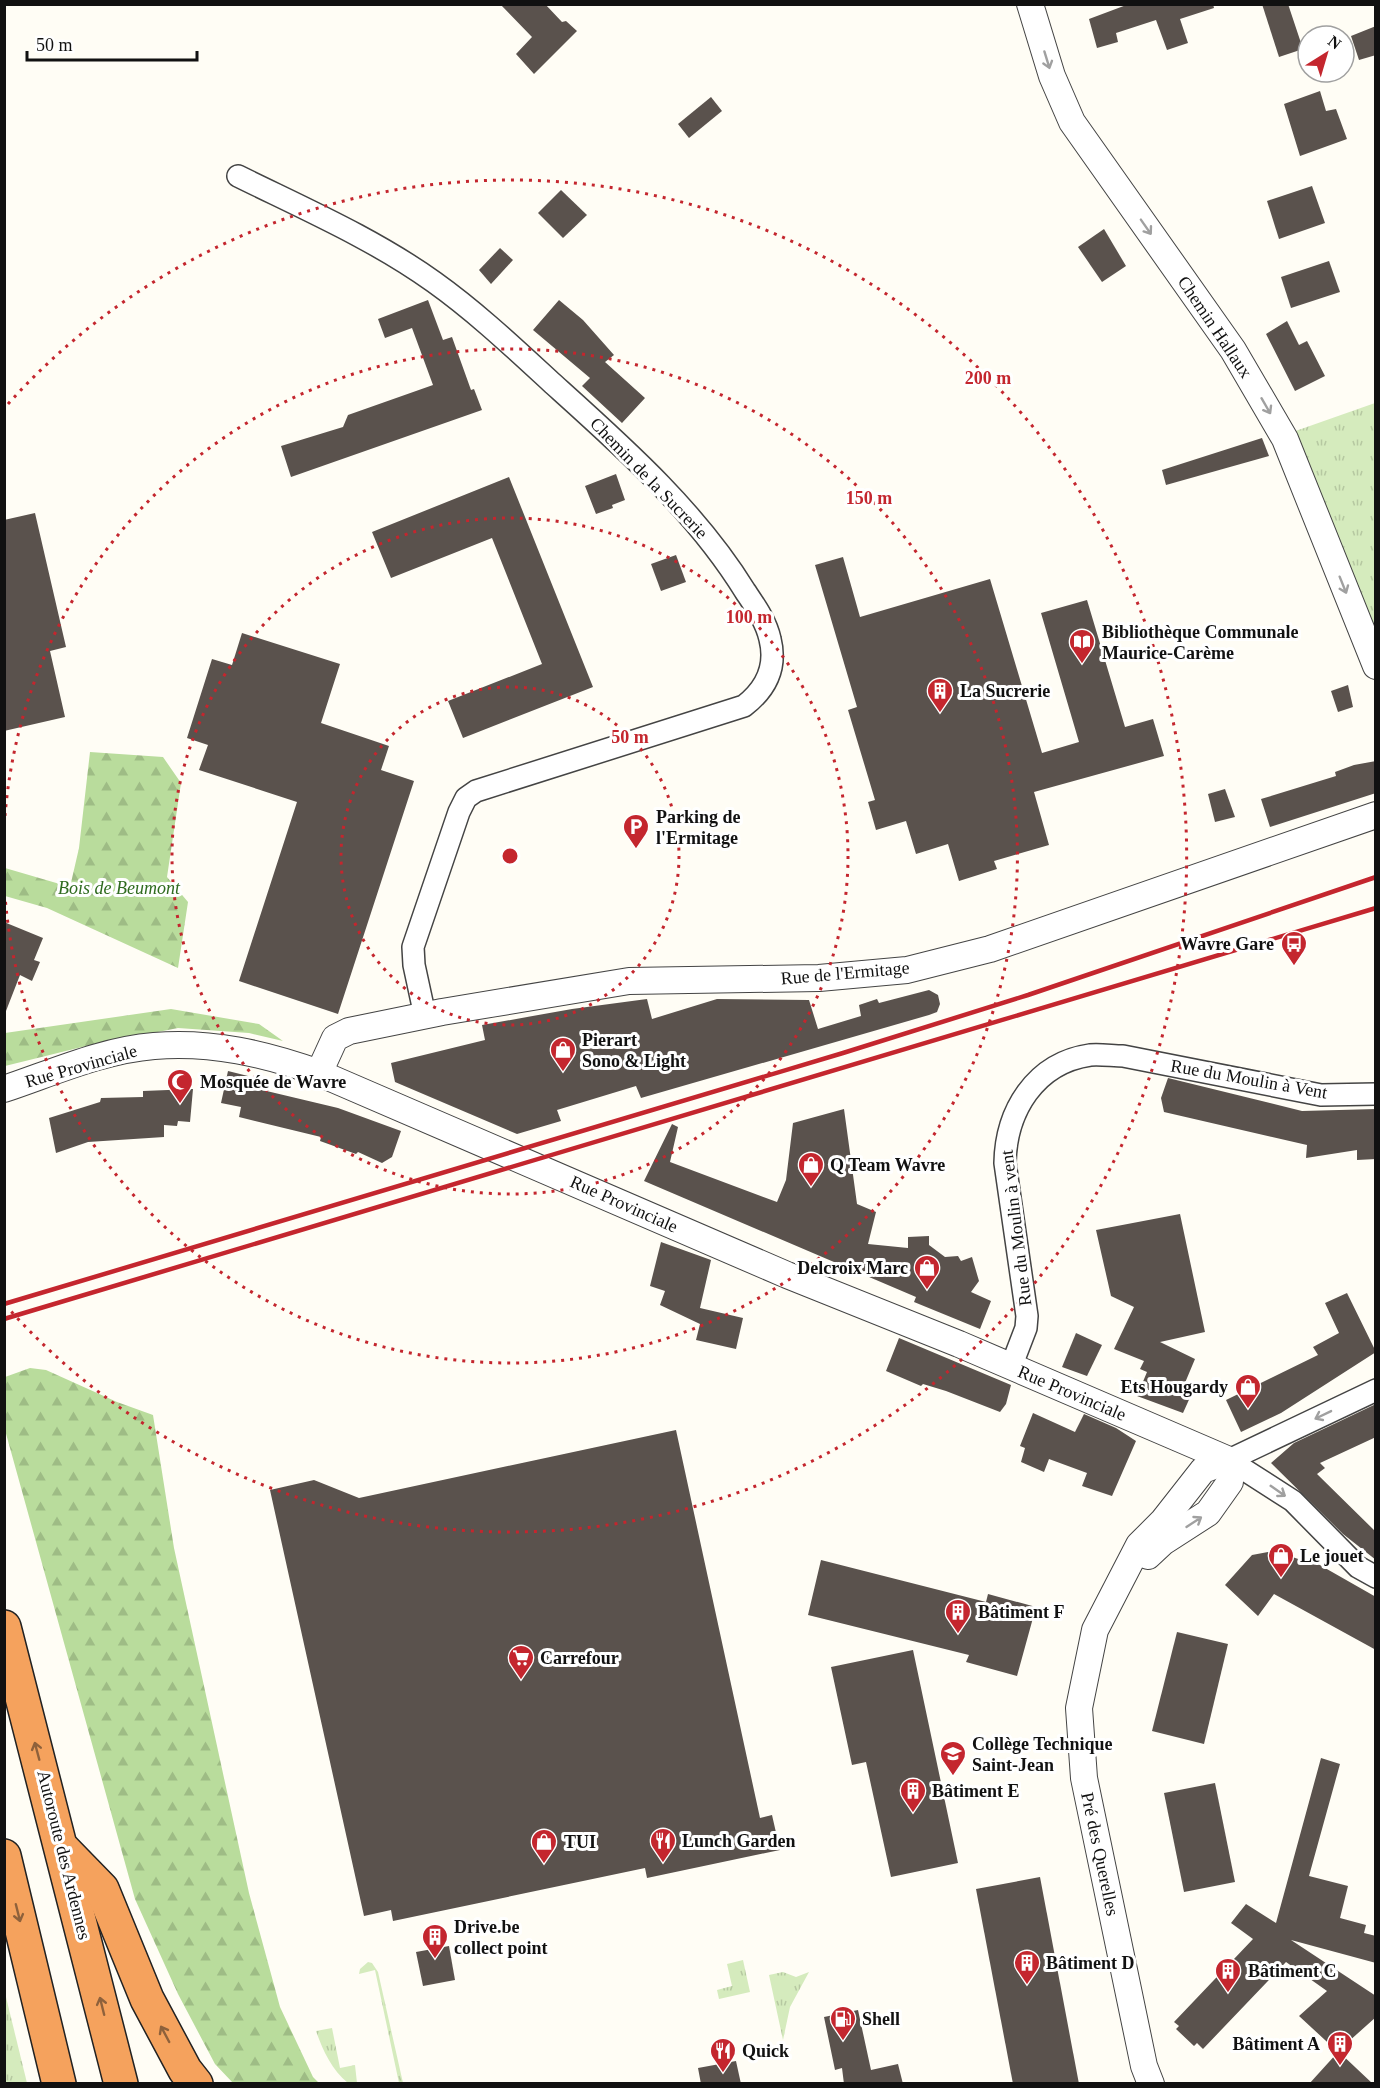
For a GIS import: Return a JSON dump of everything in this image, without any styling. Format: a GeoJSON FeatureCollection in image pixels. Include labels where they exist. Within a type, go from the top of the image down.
{"type":"FeatureCollection","features":[{"type":"Feature","properties":{"kind":"highway","name":"Autoroute des Ardennes"},"geometry":{"type":"LineString","coordinates":[[4,1627],[63,1848],[121,2084]]}},
{"type":"Feature","properties":{"kind":"highway"},"geometry":{"type":"LineString","coordinates":[[63,1848],[102,1889],[147,1999],[184,2070],[196,2084]]}},
{"type":"Feature","properties":{"kind":"highway"},"geometry":{"type":"LineString","coordinates":[[4,1856],[59,2084]]}},
{"type":"Feature","properties":{"kind":"street","name":"Chemin Hallaux"},"geometry":{"type":"LineString","coordinates":[[1030,4],[1052,76],[1072,122],[1233,350],[1285,439],[1376,666]]}},
{"type":"Feature","properties":{"kind":"street","name":"Chemin de la Sucrerie"},"geometry":{"type":"LineString","coordinates":[[238,176],[396,256],[474,312],[588,415],[688,513],[737,577],[763,619],[770,639],[772,663],[769,676],[761,690],[744,706],[476,791],[466,798],[459,812],[413,947],[414,965],[425,1016]]}},
{"type":"Feature","properties":{"kind":"street","name":"Rue de l'Ermitage"},"geometry":{"type":"LineString","coordinates":[[319,1074],[335,1038],[349,1031],[425,1016],[629,981],[819,978],[907,970],[990,949],[1376,815]]}},
{"type":"Feature","properties":{"kind":"street","name":"Rue Provinciale"},"geometry":{"type":"LineString","coordinates":[[4,1089],[93,1059],[153,1046],[203,1046],[269,1055],[319,1074],[787,1275],[1011,1367],[1228,1460]]}},
{"type":"Feature","properties":{"kind":"street","name":"Rue du Moulin à vent"},"geometry":{"type":"LineString","coordinates":[[1011,1367],[1026,1328],[1027,1316],[1005,1163],[1005,1144],[1013,1115],[1027,1091],[1053,1068],[1091,1055],[1123,1056]]}},
{"type":"Feature","properties":{"kind":"street","name":"Rue du Moulin à Vent"},"geometry":{"type":"LineString","coordinates":[[1123,1056],[1320,1095],[1376,1094]]}},
{"type":"Feature","properties":{"kind":"street"},"geometry":{"type":"LineString","coordinates":[[1228,1460],[1376,1390]]}},
{"type":"Feature","properties":{"kind":"street"},"geometry":{"type":"LineString","coordinates":[[1228,1460],[1293,1501],[1358,1567],[1376,1577]]}},
{"type":"Feature","properties":{"kind":"street","name":"Pré des Querelles"},"geometry":{"type":"LineString","coordinates":[[1148,2081],[1084,1778],[1079,1708],[1095,1630],[1139,1545],[1163,1521],[1203,1470],[1228,1460]]}},
{"type":"Feature","properties":{"kind":"green space"},"geometry":{"type":"Polygon","coordinates":[[[1375,403],[1375,656],[1287,434],[1375,403]]]}},
{"type":"Feature","properties":{"kind":"green space","name":"Bois de Beumont"},"geometry":{"type":"Polygon","coordinates":[[[90,752],[163,757],[181,783],[167,877],[188,902],[178,968],[47,908],[5,896],[5,868],[70,887],[79,848],[90,752]]]}},
{"type":"Feature","properties":{"kind":"green space"},"geometry":{"type":"Polygon","coordinates":[[[171,1009],[259,1024],[283,1041],[249,1033],[178,1028],[82,1047],[5,1066],[5,1033],[171,1009]]]}},
{"type":"Feature","properties":{"kind":"green space"},"geometry":{"type":"Polygon","coordinates":[[[30,1368],[46,1370],[117,1402],[153,1415],[174,1548],[249,1893],[280,2007],[313,2077],[319,2083],[233,2083],[215,2064],[178,1994],[135,1899],[5,1430],[5,1377],[30,1368]]]}},
{"type":"Feature","properties":{"kind":"green space"},"geometry":{"type":"Polygon","coordinates":[[[743,1960],[750,1992],[719,1999],[717,1990],[732,1986],[727,1964],[743,1960]]]}},
{"type":"Feature","properties":{"kind":"green space"},"geometry":{"type":"Polygon","coordinates":[[[368,1962],[372,1963],[378,1972],[403,2083],[399,2083],[375,1970],[359,1974],[360,1969],[368,1962]]]}},
{"type":"Feature","properties":{"kind":"green space"},"geometry":{"type":"Polygon","coordinates":[[[783,1972],[796,1977],[809,1972],[790,2007],[783,2040],[769,1975],[783,1972]]]}},
{"type":"Feature","properties":{"kind":"green space"},"geometry":{"type":"Polygon","coordinates":[[[5,1993],[27,2083],[5,2083],[5,1993]]]}},
{"type":"Feature","properties":{"kind":"green space"},"geometry":{"type":"Polygon","coordinates":[[[332,2028],[340,2068],[355,2065],[357,2083],[348,2083],[342,2078],[322,2046],[316,2031],[332,2028]]]}},
{"type":"Feature","properties":{"kind":"building"},"geometry":{"type":"Polygon","coordinates":[[[500,4],[545,4],[562,22],[566,21],[577,31],[534,74],[516,54],[532,37],[500,4]]]}},
{"type":"Feature","properties":{"kind":"building"},"geometry":{"type":"Polygon","coordinates":[[[1129,4],[1213,4],[1214,8],[1180,19],[1188,43],[1167,50],[1156,20],[1116,33],[1118,42],[1097,48],[1089,19],[1129,4]]]}},
{"type":"Feature","properties":{"kind":"building"},"geometry":{"type":"Polygon","coordinates":[[[1262,4],[1288,4],[1296,28],[1296,51],[1279,57],[1262,4]]]}},
{"type":"Feature","properties":{"kind":"building"},"geometry":{"type":"Polygon","coordinates":[[[1376,26],[1376,55],[1359,60],[1356,51],[1356,34],[1376,26]]]}},
{"type":"Feature","properties":{"kind":"building"},"geometry":{"type":"Polygon","coordinates":[[[1320,91],[1326,111],[1336,109],[1347,139],[1300,156],[1284,104],[1320,91]]]}},
{"type":"Feature","properties":{"kind":"building"},"geometry":{"type":"Polygon","coordinates":[[[711,97],[722,111],[689,138],[678,124],[711,97]]]}},
{"type":"Feature","properties":{"kind":"building"},"geometry":{"type":"Polygon","coordinates":[[[1312,186],[1325,223],[1279,239],[1267,201],[1312,186]]]}},
{"type":"Feature","properties":{"kind":"building"},"geometry":{"type":"Polygon","coordinates":[[[561,190],[587,215],[563,238],[538,213],[561,190]]]}},
{"type":"Feature","properties":{"kind":"building"},"geometry":{"type":"Polygon","coordinates":[[[1104,229],[1126,266],[1102,282],[1078,247],[1104,229]]]}},
{"type":"Feature","properties":{"kind":"building"},"geometry":{"type":"Polygon","coordinates":[[[500,248],[513,260],[491,284],[479,270],[500,248]]]}},
{"type":"Feature","properties":{"kind":"building"},"geometry":{"type":"Polygon","coordinates":[[[1329,261],[1340,292],[1291,308],[1281,277],[1329,261]]]}},
{"type":"Feature","properties":{"kind":"building"},"geometry":{"type":"Polygon","coordinates":[[[428,300],[443,340],[452,337],[471,390],[474,389],[482,410],[291,477],[281,446],[343,427],[348,415],[433,385],[412,328],[385,338],[378,319],[428,300]]]}},
{"type":"Feature","properties":{"kind":"building"},"geometry":{"type":"Polygon","coordinates":[[[559,300],[583,320],[614,355],[605,362],[645,398],[622,423],[582,386],[590,378],[533,330],[559,300]]]}},
{"type":"Feature","properties":{"kind":"building"},"geometry":{"type":"Polygon","coordinates":[[[1287,321],[1299,345],[1307,341],[1325,376],[1295,391],[1266,334],[1287,321]]]}},
{"type":"Feature","properties":{"kind":"building"},"geometry":{"type":"Polygon","coordinates":[[[1262,438],[1269,456],[1166,485],[1162,470],[1262,438]]]}},
{"type":"Feature","properties":{"kind":"building"},"geometry":{"type":"Polygon","coordinates":[[[616,474],[625,500],[612,505],[613,508],[596,514],[585,486],[616,474]]]}},
{"type":"Feature","properties":{"kind":"building"},"geometry":{"type":"Polygon","coordinates":[[[509,477],[593,687],[463,738],[448,701],[542,664],[492,538],[391,578],[372,532],[509,477]]]}},
{"type":"Feature","properties":{"kind":"building"},"geometry":{"type":"Polygon","coordinates":[[[35,513],[66,647],[50,651],[65,717],[4,731],[4,520],[35,513]]]}},
{"type":"Feature","properties":{"kind":"building"},"geometry":{"type":"Polygon","coordinates":[[[676,555],[686,582],[661,591],[651,564],[676,555]]]}},
{"type":"Feature","properties":{"kind":"building","name":"La Sucrerie"},"geometry":{"type":"Polygon","coordinates":[[[843,557],[860,617],[990,579],[1042,753],[1079,742],[1041,613],[1087,600],[1125,727],[1153,719],[1164,756],[1034,792],[1049,845],[994,861],[997,869],[959,881],[948,844],[916,854],[906,821],[876,830],[868,802],[875,800],[848,710],[857,707],[815,565],[843,557]]]}},
{"type":"Feature","properties":{"kind":"building"},"geometry":{"type":"Polygon","coordinates":[[[242,633],[340,664],[321,723],[389,746],[381,770],[414,781],[338,1014],[239,981],[297,802],[199,770],[208,745],[187,738],[212,659],[232,665],[242,633]]]}},
{"type":"Feature","properties":{"kind":"building"},"geometry":{"type":"Polygon","coordinates":[[[1348,685],[1353,707],[1338,712],[1331,691],[1348,685]]]}},
{"type":"Feature","properties":{"kind":"building"},"geometry":{"type":"Polygon","coordinates":[[[1376,761],[1376,793],[1270,827],[1261,799],[1336,776],[1335,772],[1354,765],[1376,761]]]}},
{"type":"Feature","properties":{"kind":"building"},"geometry":{"type":"Polygon","coordinates":[[[1225,789],[1235,817],[1215,822],[1208,794],[1225,789]]]}},
{"type":"Feature","properties":{"kind":"building"},"geometry":{"type":"Polygon","coordinates":[[[4,922],[43,938],[34,960],[40,962],[32,981],[20,975],[6,1011],[4,922]]]}},
{"type":"Feature","properties":{"kind":"building","name":"Pierart Sono & Light"},"geometry":{"type":"Polygon","coordinates":[[[929,990],[938,995],[940,1004],[937,1012],[929,1015],[641,1098],[636,1086],[557,1110],[561,1121],[517,1134],[395,1082],[391,1063],[485,1040],[482,1025],[572,1009],[647,999],[652,1019],[717,999],[809,1000],[818,1029],[861,1016],[859,1005],[877,999],[879,1003],[929,990]]]}},
{"type":"Feature","properties":{"kind":"building"},"geometry":{"type":"Polygon","coordinates":[[[228,1071],[248,1076],[246,1086],[338,1108],[401,1131],[392,1157],[382,1163],[358,1152],[356,1154],[320,1141],[321,1137],[239,1117],[241,1107],[221,1103],[228,1071]]]}},
{"type":"Feature","properties":{"kind":"building"},"geometry":{"type":"Polygon","coordinates":[[[1168,1078],[1302,1111],[1376,1109],[1376,1159],[1357,1160],[1357,1150],[1306,1158],[1307,1145],[1164,1112],[1161,1098],[1168,1078]]]}},
{"type":"Feature","properties":{"kind":"building"},"geometry":{"type":"Polygon","coordinates":[[[193,1089],[190,1122],[178,1121],[177,1126],[164,1125],[164,1137],[88,1142],[56,1153],[49,1118],[100,1102],[101,1098],[143,1097],[143,1091],[193,1089]]]}},
{"type":"Feature","properties":{"kind":"building"},"geometry":{"type":"Polygon","coordinates":[[[844,1109],[857,1204],[876,1212],[868,1244],[908,1248],[908,1237],[929,1236],[929,1245],[945,1257],[958,1256],[961,1261],[972,1257],[979,1281],[971,1292],[991,1301],[980,1329],[914,1302],[916,1297],[644,1181],[672,1124],[678,1127],[670,1162],[777,1202],[786,1180],[793,1123],[844,1109]]]}},
{"type":"Feature","properties":{"kind":"building"},"geometry":{"type":"Polygon","coordinates":[[[1180,1214],[1205,1332],[1160,1342],[1195,1359],[1182,1390],[1192,1393],[1183,1413],[1137,1396],[1147,1372],[1140,1369],[1144,1361],[1114,1349],[1134,1307],[1111,1296],[1096,1230],[1180,1214]]]}},
{"type":"Feature","properties":{"kind":"building"},"geometry":{"type":"Polygon","coordinates":[[[661,1242],[711,1260],[700,1308],[743,1318],[736,1349],[696,1340],[700,1324],[660,1305],[665,1291],[650,1286],[661,1242]]]}},
{"type":"Feature","properties":{"kind":"building"},"geometry":{"type":"Polygon","coordinates":[[[1347,1293],[1376,1352],[1281,1413],[1241,1432],[1226,1400],[1318,1355],[1313,1347],[1339,1333],[1325,1303],[1347,1293]]]}},
{"type":"Feature","properties":{"kind":"building"},"geometry":{"type":"Polygon","coordinates":[[[1076,1333],[1102,1345],[1087,1376],[1062,1367],[1076,1333]]]}},
{"type":"Feature","properties":{"kind":"building"},"geometry":{"type":"Polygon","coordinates":[[[899,1338],[1011,1385],[1006,1404],[1000,1412],[946,1391],[923,1384],[921,1386],[886,1371],[899,1338]]]}},
{"type":"Feature","properties":{"kind":"building"},"geometry":{"type":"Polygon","coordinates":[[[1376,1404],[1376,1437],[1320,1463],[1325,1468],[1317,1474],[1376,1532],[1376,1560],[1343,1534],[1271,1463],[1294,1443],[1376,1404]]]}},
{"type":"Feature","properties":{"kind":"building"},"geometry":{"type":"Polygon","coordinates":[[[1033,1413],[1075,1432],[1084,1414],[1116,1428],[1136,1441],[1112,1496],[1082,1486],[1087,1473],[1049,1459],[1044,1472],[1021,1462],[1025,1448],[1020,1446],[1033,1413]]]}},
{"type":"Feature","properties":{"kind":"building","name":"Carrefour"},"geometry":{"type":"Polygon","coordinates":[[[676,1430],[760,1818],[772,1815],[780,1850],[647,1878],[645,1868],[393,1921],[391,1910],[364,1916],[270,1490],[314,1480],[359,1498],[676,1430]]]}},
{"type":"Feature","properties":{"kind":"building"},"geometry":{"type":"Polygon","coordinates":[[[1268,1552],[1281,1553],[1301,1560],[1304,1556],[1376,1597],[1376,1650],[1274,1594],[1258,1616],[1225,1585],[1252,1555],[1268,1552]]]}},
{"type":"Feature","properties":{"kind":"building","name":"Bâtiment F"},"geometry":{"type":"Polygon","coordinates":[[[821,1560],[986,1602],[988,1594],[1036,1607],[1017,1676],[966,1662],[969,1655],[808,1615],[821,1560]]]}},
{"type":"Feature","properties":{"kind":"building"},"geometry":{"type":"Polygon","coordinates":[[[1177,1632],[1228,1644],[1204,1744],[1152,1731],[1177,1632]]]}},
{"type":"Feature","properties":{"kind":"building","name":"Bâtiment E"},"geometry":{"type":"Polygon","coordinates":[[[913,1650],[958,1863],[891,1877],[866,1762],[852,1765],[831,1667],[913,1650]]]}},
{"type":"Feature","properties":{"kind":"building"},"geometry":{"type":"Polygon","coordinates":[[[1321,1758],[1340,1764],[1309,1876],[1348,1886],[1340,1918],[1366,1925],[1364,1933],[1376,1936],[1376,1963],[1291,1940],[1376,1996],[1376,2017],[1338,2051],[1373,2084],[1309,2084],[1338,2052],[1299,2016],[1327,1991],[1286,1962],[1203,2049],[1197,2043],[1194,2046],[1176,2029],[1179,2026],[1174,2022],[1253,1939],[1231,1923],[1246,1904],[1276,1923],[1321,1758]]]}},
{"type":"Feature","properties":{"kind":"building"},"geometry":{"type":"Polygon","coordinates":[[[1215,1783],[1235,1882],[1184,1892],[1164,1793],[1215,1783]]]}},
{"type":"Feature","properties":{"kind":"building","name":"Bâtiment D"},"geometry":{"type":"Polygon","coordinates":[[[1040,1877],[1079,2084],[1013,2084],[976,1889],[1040,1877]]]}},
{"type":"Feature","properties":{"kind":"building","name":"Drive.be collect point"},"geometry":{"type":"Polygon","coordinates":[[[449,1946],[455,1980],[423,1986],[416,1952],[449,1946]]]}},
{"type":"Feature","properties":{"kind":"building"},"geometry":{"type":"Polygon","coordinates":[[[858,2010],[871,2070],[898,2064],[903,2084],[844,2084],[842,2068],[835,2070],[824,2017],[858,2010]]]}},
{"type":"Feature","properties":{"kind":"building","name":"Quick"},"geometry":{"type":"Polygon","coordinates":[[[736,2061],[741,2084],[701,2084],[698,2068],[736,2061]]]}},
{"type":"Feature","properties":{"kind":"railway"},"geometry":{"type":"LineString","coordinates":[[4,1304],[843,1053],[1028,995],[1376,877]]}},
{"type":"Feature","properties":{"kind":"railway"},"geometry":{"type":"LineString","coordinates":[[4,1319],[1376,908]]}},
{"type":"Feature","properties":{"kind":"place","name":"Bibliothèque Communale Maurice-Carème"},"geometry":{"type":"Point","coordinates":[1082,665]}},
{"type":"Feature","properties":{"kind":"place","name":"La Sucrerie"},"geometry":{"type":"Point","coordinates":[940,714]}},
{"type":"Feature","properties":{"kind":"place","name":"Parking de l'Ermitage"},"geometry":{"type":"Point","coordinates":[636,850]}},
{"type":"Feature","properties":{"kind":"place","name":"Wavre Gare"},"geometry":{"type":"Point","coordinates":[1294,967]}},
{"type":"Feature","properties":{"kind":"place","name":"Pierart Sono & Light"},"geometry":{"type":"Point","coordinates":[563,1073]}},
{"type":"Feature","properties":{"kind":"place","name":"Mosquée de Wavre"},"geometry":{"type":"Point","coordinates":[180,1105]}},
{"type":"Feature","properties":{"kind":"place","name":"Q Team Wavre"},"geometry":{"type":"Point","coordinates":[811,1188]}},
{"type":"Feature","properties":{"kind":"place","name":"Delcroix Marc"},"geometry":{"type":"Point","coordinates":[927,1291]}},
{"type":"Feature","properties":{"kind":"place","name":"Ets Hougardy"},"geometry":{"type":"Point","coordinates":[1248,1410]}},
{"type":"Feature","properties":{"kind":"place","name":"Le jouet"},"geometry":{"type":"Point","coordinates":[1281,1579]}},
{"type":"Feature","properties":{"kind":"place","name":"Bâtiment F"},"geometry":{"type":"Point","coordinates":[958,1635]}},
{"type":"Feature","properties":{"kind":"place","name":"Carrefour"},"geometry":{"type":"Point","coordinates":[521,1681]}},
{"type":"Feature","properties":{"kind":"place","name":"Collège Technique Saint-Jean"},"geometry":{"type":"Point","coordinates":[953,1777]}},
{"type":"Feature","properties":{"kind":"place","name":"Bâtiment E"},"geometry":{"type":"Point","coordinates":[913,1814]}},
{"type":"Feature","properties":{"kind":"place","name":"Lunch Garden"},"geometry":{"type":"Point","coordinates":[663,1864]}},
{"type":"Feature","properties":{"kind":"place","name":"TUI"},"geometry":{"type":"Point","coordinates":[544,1865]}},
{"type":"Feature","properties":{"kind":"place","name":"Drive.be collect point"},"geometry":{"type":"Point","coordinates":[435,1960]}},
{"type":"Feature","properties":{"kind":"place","name":"Bâtiment D"},"geometry":{"type":"Point","coordinates":[1027,1986]}},
{"type":"Feature","properties":{"kind":"place","name":"Bâtiment C"},"geometry":{"type":"Point","coordinates":[1228,1994]}},
{"type":"Feature","properties":{"kind":"place","name":"Shell"},"geometry":{"type":"Point","coordinates":[843,2042]}},
{"type":"Feature","properties":{"kind":"place","name":"Bâtiment A"},"geometry":{"type":"Point","coordinates":[1340,2067]}},
{"type":"Feature","properties":{"kind":"place","name":"Quick"},"geometry":{"type":"Point","coordinates":[723,2074]}}]}
